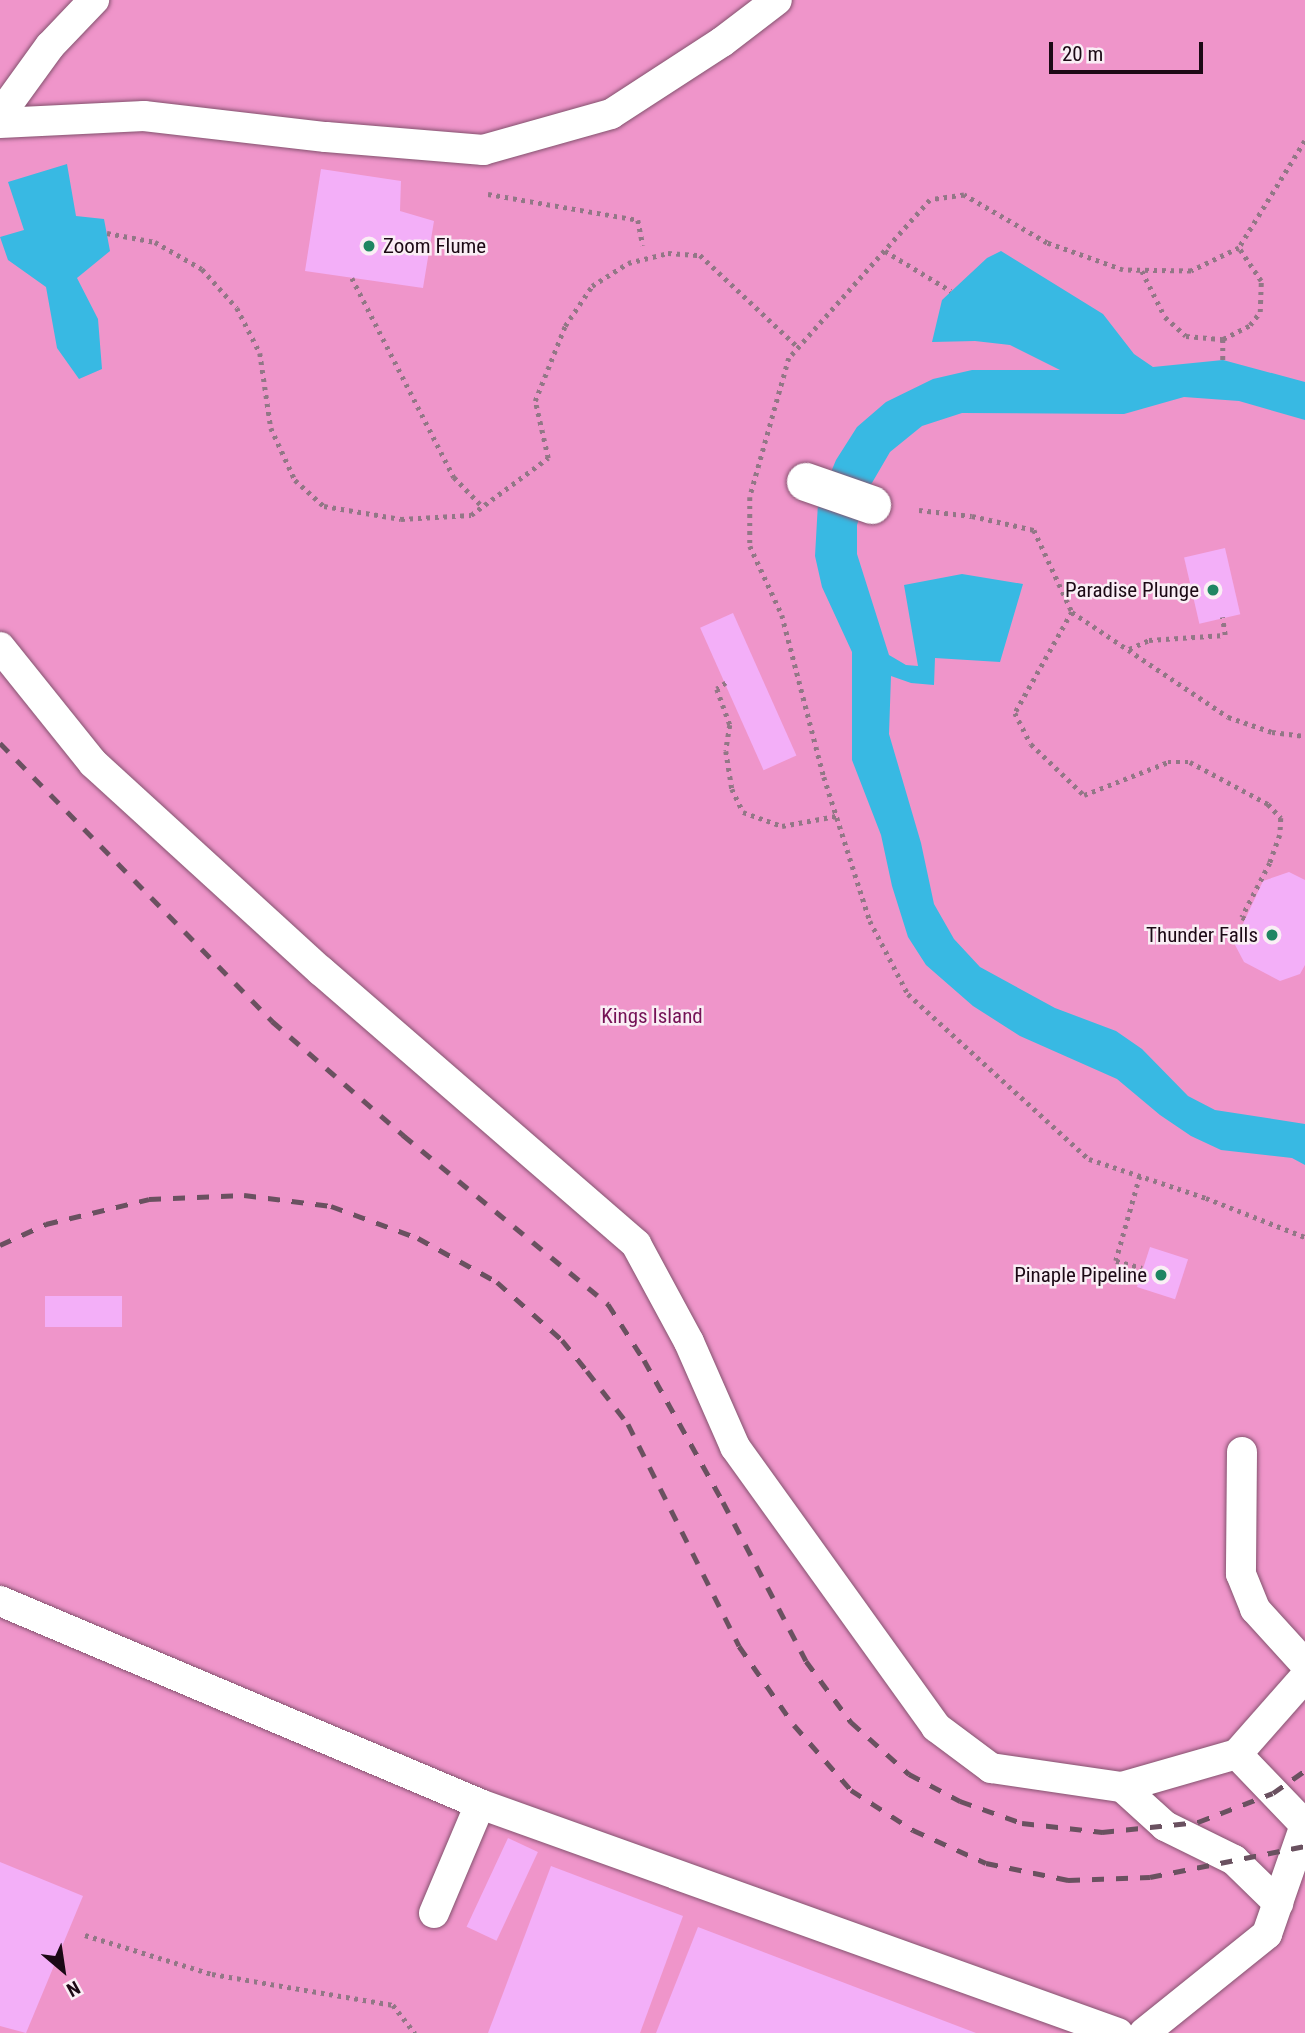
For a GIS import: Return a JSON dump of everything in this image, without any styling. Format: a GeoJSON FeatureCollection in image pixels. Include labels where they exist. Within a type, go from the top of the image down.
{"type":"FeatureCollection","features":[{"type":"Feature","properties":{"kind":"street"},"geometry":{"type":"LineString","coordinates":[[806,482],[872,505]]}},
{"type":"Feature","properties":{"kind":"lane"},"geometry":{"type":"LineString","coordinates":[[0,115],[50,46],[94,0]]}},
{"type":"Feature","properties":{"kind":"lane"},"geometry":{"type":"LineString","coordinates":[[0,122],[144,116],[326,137],[483,150],[611,114],[722,42],[777,0]]}},
{"type":"Feature","properties":{"kind":"lane"},"geometry":{"type":"LineString","coordinates":[[0,647],[93,763],[321,971],[636,1244],[690,1342],[735,1447],[936,1727],[991,1768],[1122,1787],[1237,1754],[1305,1677]]}},
{"type":"Feature","properties":{"kind":"lane"},"geometry":{"type":"LineString","coordinates":[[1242,1452],[1241,1574],[1255,1609],[1305,1664]]}},
{"type":"Feature","properties":{"kind":"lane"},"geometry":{"type":"LineString","coordinates":[[0,1601],[480,1804],[1118,2033]]}},
{"type":"Feature","properties":{"kind":"lane"},"geometry":{"type":"LineString","coordinates":[[1144,2033],[1267,1934],[1305,1825],[1237,1754]]}},
{"type":"Feature","properties":{"kind":"lane"},"geometry":{"type":"LineString","coordinates":[[1122,1787],[1164,1826],[1234,1860],[1278,1903]]}},
{"type":"Feature","properties":{"kind":"lane"},"geometry":{"type":"LineString","coordinates":[[434,1913],[480,1804]]}},
{"type":"Feature","properties":{"kind":"path"},"geometry":{"type":"LineString","coordinates":[[1305,141],[1239,248],[1191,271],[1123,270],[1047,243],[964,195],[930,200],[789,358],[750,497],[750,546],[782,615],[836,816],[870,922],[908,994],[1089,1158],[1206,1198],[1305,1237]]}},
{"type":"Feature","properties":{"kind":"path"},"geometry":{"type":"LineString","coordinates":[[478,192],[638,220],[643,246]]}},
{"type":"Feature","properties":{"kind":"path"},"geometry":{"type":"LineString","coordinates":[[107,233],[155,242],[202,269],[237,308],[260,353],[271,428],[295,480],[324,506],[401,519],[471,515],[548,458],[535,401],[565,326],[592,286],[628,263],[668,253],[700,256],[799,348]]}},
{"type":"Feature","properties":{"kind":"path"},"geometry":{"type":"LineString","coordinates":[[1142,271],[1166,317],[1186,337],[1223,339],[1250,325],[1260,312],[1261,281],[1239,248]]}},
{"type":"Feature","properties":{"kind":"path"},"geometry":{"type":"LineString","coordinates":[[885,251],[951,291]]}},
{"type":"Feature","properties":{"kind":"path"},"geometry":{"type":"LineString","coordinates":[[352,278],[454,477],[482,506]]}},
{"type":"Feature","properties":{"kind":"path"},"geometry":{"type":"LineString","coordinates":[[1223,339],[1223,360]]}},
{"type":"Feature","properties":{"kind":"path"},"geometry":{"type":"LineString","coordinates":[[872,505],[972,516],[1034,530],[1072,612],[1228,717],[1272,732],[1305,736]]}},
{"type":"Feature","properties":{"kind":"path"},"geometry":{"type":"LineString","coordinates":[[1072,612],[1015,713],[1031,744],[1084,795],[1168,762],[1190,762],[1268,804],[1281,818],[1280,835],[1270,863],[1242,917],[1246,919]]}},
{"type":"Feature","properties":{"kind":"path"},"geometry":{"type":"LineString","coordinates":[[1129,649],[1149,640],[1225,635],[1222,617]]}},
{"type":"Feature","properties":{"kind":"path"},"geometry":{"type":"LineString","coordinates":[[726,683],[717,689],[730,725],[726,751],[732,789],[743,812],[782,826],[836,816]]}},
{"type":"Feature","properties":{"kind":"path"},"geometry":{"type":"LineString","coordinates":[[1140,1176],[1116,1261],[1142,1268]]}},
{"type":"Feature","properties":{"kind":"path"},"geometry":{"type":"LineString","coordinates":[[85,1935],[212,1974],[393,2005],[415,2033]]}},
{"type":"Feature","properties":{"kind":"green space","name":"Kings Island"},"geometry":{"type":"Polygon","coordinates":[[[0,0],[1305,0],[1305,2033],[0,2033],[0,0]]]}},
{"type":"Feature","properties":{"kind":"water"},"geometry":{"type":"Polygon","coordinates":[[[67,164],[76,216],[104,219],[110,251],[77,278],[98,319],[102,369],[79,379],[57,348],[46,287],[8,260],[0,237],[24,230],[8,182],[67,164]]]}},
{"type":"Feature","properties":{"kind":"water"},"geometry":{"type":"Polygon","coordinates":[[[1001,251],[1103,314],[1134,354],[1153,367],[1223,360],[1305,382],[1305,420],[1239,401],[1184,397],[1124,414],[962,413],[922,426],[890,452],[869,488],[857,525],[857,554],[889,655],[906,665],[918,666],[904,585],[962,574],[1023,584],[1000,662],[935,658],[934,685],[911,683],[891,676],[889,734],[921,843],[934,904],[954,939],[980,967],[1055,1008],[1116,1031],[1142,1049],[1188,1096],[1215,1110],[1305,1124],[1305,1165],[1292,1158],[1221,1150],[1191,1136],[1160,1115],[1117,1079],[1020,1036],[973,1006],[926,965],[908,937],[892,886],[881,835],[852,760],[852,652],[822,587],[815,556],[818,503],[836,460],[857,427],[886,402],[933,379],[972,370],[1060,370],[1010,345],[975,341],[932,342],[942,300],[987,258],[1001,251]]]}},
{"type":"Feature","properties":{"kind":"building","name":"Zoom Flume"},"geometry":{"type":"Polygon","coordinates":[[[321,169],[401,181],[400,211],[434,221],[423,288],[305,271],[321,169]]]}},
{"type":"Feature","properties":{"kind":"building","name":"Paradise Plunge"},"geometry":{"type":"Polygon","coordinates":[[[1225,548],[1240,614],[1199,624],[1184,557],[1225,548]]]}},
{"type":"Feature","properties":{"kind":"building"},"geometry":{"type":"Polygon","coordinates":[[[733,613],[796,756],[764,770],[700,628],[733,613]]]}},
{"type":"Feature","properties":{"kind":"building","name":"Thunder Falls"},"geometry":{"type":"Polygon","coordinates":[[[1289,872],[1305,880],[1305,965],[1300,974],[1280,981],[1244,962],[1234,943],[1263,881],[1289,872]]]}},
{"type":"Feature","properties":{"kind":"building","name":"Pinaple Pipeline"},"geometry":{"type":"Polygon","coordinates":[[[1150,1247],[1188,1259],[1175,1299],[1137,1287],[1150,1247]]]}},
{"type":"Feature","properties":{"kind":"building"},"geometry":{"type":"Polygon","coordinates":[[[45,1296],[122,1296],[122,1327],[45,1327],[45,1296]]]}},
{"type":"Feature","properties":{"kind":"building"},"geometry":{"type":"Polygon","coordinates":[[[508,1838],[538,1852],[496,1941],[467,1927],[508,1838]]]}},
{"type":"Feature","properties":{"kind":"building"},"geometry":{"type":"Polygon","coordinates":[[[0,1862],[83,1896],[26,2033],[0,2026],[0,1862]]]}},
{"type":"Feature","properties":{"kind":"building"},"geometry":{"type":"Polygon","coordinates":[[[551,1866],[683,1916],[640,2033],[488,2033],[551,1866]]]}},
{"type":"Feature","properties":{"kind":"building"},"geometry":{"type":"Polygon","coordinates":[[[698,1927],[976,2033],[656,2033],[698,1927]]]}},
{"type":"Feature","properties":{"kind":"railway"},"geometry":{"type":"LineString","coordinates":[[0,743],[272,1021],[403,1135],[608,1304],[644,1360],[723,1502],[806,1661],[851,1722],[909,1774],[960,1801],[1022,1823],[1102,1832],[1198,1822],[1273,1793],[1305,1771]]}},
{"type":"Feature","properties":{"kind":"railway"},"geometry":{"type":"LineString","coordinates":[[0,1245],[46,1224],[149,1199],[244,1195],[331,1206],[418,1238],[497,1282],[562,1340],[587,1371],[628,1424],[739,1646],[794,1725],[851,1790],[913,1830],[986,1863],[1068,1880],[1150,1877],[1305,1846]]}},
{"type":"Feature","properties":{"kind":"place","name":"Zoom Flume"},"geometry":{"type":"Point","coordinates":[369,246]}},
{"type":"Feature","properties":{"kind":"place","name":"Paradise Plunge"},"geometry":{"type":"Point","coordinates":[1213,590]}},
{"type":"Feature","properties":{"kind":"place","name":"Thunder Falls"},"geometry":{"type":"Point","coordinates":[1272,935]}},
{"type":"Feature","properties":{"kind":"place","name":"Pinaple Pipeline"},"geometry":{"type":"Point","coordinates":[1161,1275]}}]}
